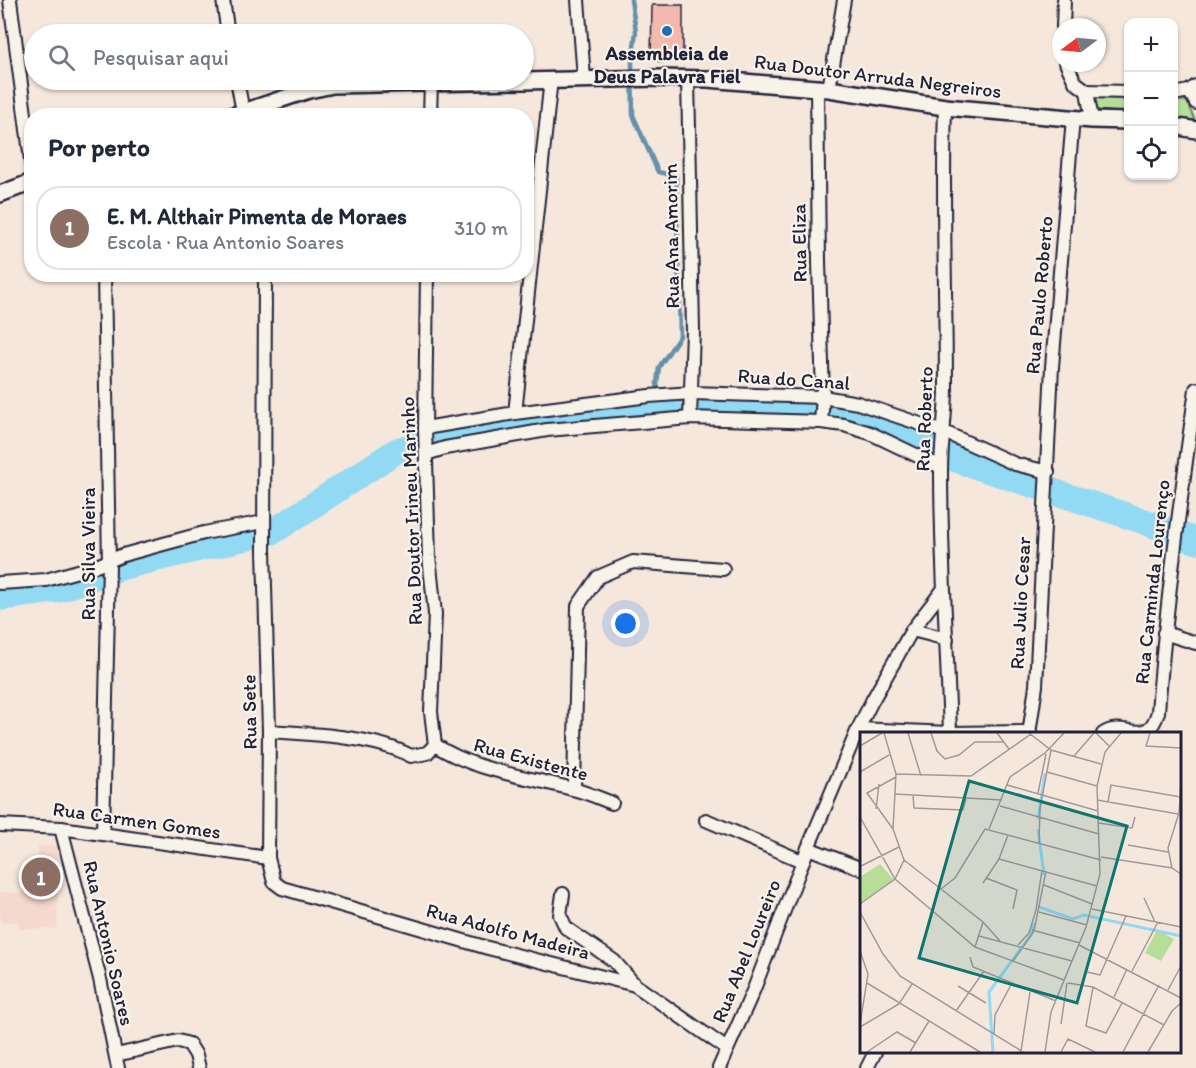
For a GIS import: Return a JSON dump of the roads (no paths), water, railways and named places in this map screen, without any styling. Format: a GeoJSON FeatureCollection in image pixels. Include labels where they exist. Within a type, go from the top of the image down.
{"type":"FeatureCollection","features":[{"type":"Feature","properties":{"kind":"street"},"geometry":{"type":"LineString","coordinates":[[10,0],[24,108]]}},
{"type":"Feature","properties":{"kind":"street"},"geometry":{"type":"LineString","coordinates":[[223,0],[227,24]]}},
{"type":"Feature","properties":{"kind":"street"},"geometry":{"type":"LineString","coordinates":[[578,0],[584,78]]}},
{"type":"Feature","properties":{"kind":"street","name":"Rua Eliza"},"geometry":{"type":"LineString","coordinates":[[821,419],[823,398],[819,262],[823,88],[844,0]]}},
{"type":"Feature","properties":{"kind":"street"},"geometry":{"type":"LineString","coordinates":[[1063,18],[1064,0]]}},
{"type":"Feature","properties":{"kind":"street"},"geometry":{"type":"LineString","coordinates":[[1070,72],[1075,82],[1087,91],[1124,92]]}},
{"type":"Feature","properties":{"kind":"street","name":"Rua Doutor Arruda Negreiros"},"geometry":{"type":"LineString","coordinates":[[534,79],[688,78],[823,88],[945,107],[1124,121]]}},
{"type":"Feature","properties":{"kind":"street","name":"Rua Ana Amorim"},"geometry":{"type":"LineString","coordinates":[[688,78],[692,393],[690,417]]}},
{"type":"Feature","properties":{"kind":"street"},"geometry":{"type":"LineString","coordinates":[[534,237],[551,79]]}},
{"type":"Feature","properties":{"kind":"street"},"geometry":{"type":"LineString","coordinates":[[1192,88],[1196,103]]}},
{"type":"Feature","properties":{"kind":"street"},"geometry":{"type":"LineString","coordinates":[[237,90],[237,108]]}},
{"type":"Feature","properties":{"kind":"street","name":"Rua Doutor Arruda Negreiros"},"geometry":{"type":"LineString","coordinates":[[268,108],[309,90]]}},
{"type":"Feature","properties":{"kind":"street"},"geometry":{"type":"LineString","coordinates":[[430,108],[431,90]]}},
{"type":"Feature","properties":{"kind":"street"},"geometry":{"type":"LineString","coordinates":[[1087,91],[1092,120]]}},
{"type":"Feature","properties":{"kind":"street","name":"Rua Roberto"},"geometry":{"type":"LineString","coordinates":[[945,107],[943,246],[946,391],[941,464],[943,590],[950,732]]}},
{"type":"Feature","properties":{"kind":"street","name":"Rua Paulo Roberto"},"geometry":{"type":"LineString","coordinates":[[1047,473],[1052,367],[1073,118]]}},
{"type":"Feature","properties":{"kind":"street"},"geometry":{"type":"LineString","coordinates":[[1178,127],[1196,130]]}},
{"type":"Feature","properties":{"kind":"street"},"geometry":{"type":"LineString","coordinates":[[0,194],[24,185]]}},
{"type":"Feature","properties":{"kind":"street","name":"Rua Silva Vieira"},"geometry":{"type":"LineString","coordinates":[[104,282],[109,562],[104,834]]}},
{"type":"Feature","properties":{"kind":"street"},"geometry":{"type":"LineString","coordinates":[[0,583],[46,580],[204,533],[264,524],[265,282]]}},
{"type":"Feature","properties":{"kind":"street","name":"Rua Doutor Irineu Marinho"},"geometry":{"type":"LineString","coordinates":[[427,282],[425,429],[429,556],[435,614],[431,712],[435,745]]}},
{"type":"Feature","properties":{"kind":"street"},"geometry":{"type":"LineString","coordinates":[[515,413],[529,282]]}},
{"type":"Feature","properties":{"kind":"street","name":"Rua Carminda Lourenço"},"geometry":{"type":"LineString","coordinates":[[1107,732],[1115,729],[1139,732],[1149,730],[1155,723],[1158,712],[1164,633],[1177,520],[1192,439],[1196,389]]}},
{"type":"Feature","properties":{"kind":"street","name":"Rua do Canal"},"geometry":{"type":"LineString","coordinates":[[425,429],[515,413],[650,396],[692,393],[823,398],[858,403],[944,434],[1007,461],[1047,473]]}},
{"type":"Feature","properties":{"kind":"street"},"geometry":{"type":"LineString","coordinates":[[426,453],[547,430],[690,417],[821,419],[870,434],[941,464]]}},
{"type":"Feature","properties":{"kind":"street","name":"Rua Julio Cesar"},"geometry":{"type":"LineString","coordinates":[[1030,732],[1036,686],[1047,473]]}},
{"type":"Feature","properties":{"kind":"street","name":"Rua Sete"},"geometry":{"type":"LineString","coordinates":[[264,524],[269,731],[268,858],[271,874]]}},
{"type":"Feature","properties":{"kind":"street"},"geometry":{"type":"LineString","coordinates":[[574,789],[578,606],[598,577],[633,562],[723,569]]}},
{"type":"Feature","properties":{"kind":"street","name":"Rua Abel Loureiro"},"geometry":{"type":"LineString","coordinates":[[719,1068],[754,989],[802,861],[858,729],[912,630],[943,590]]}},
{"type":"Feature","properties":{"kind":"street"},"geometry":{"type":"LineString","coordinates":[[912,630],[947,639]]}},
{"type":"Feature","properties":{"kind":"street"},"geometry":{"type":"LineString","coordinates":[[1164,633],[1196,644]]}},
{"type":"Feature","properties":{"kind":"street"},"geometry":{"type":"LineString","coordinates":[[858,729],[927,732]]}},
{"type":"Feature","properties":{"kind":"street"},"geometry":{"type":"LineString","coordinates":[[269,731],[349,738],[397,748],[411,756],[427,753],[435,745]]}},
{"type":"Feature","properties":{"kind":"street","name":"Rua Existente"},"geometry":{"type":"LineString","coordinates":[[435,745],[467,762],[574,789],[612,803]]}},
{"type":"Feature","properties":{"kind":"street"},"geometry":{"type":"LineString","coordinates":[[706,820],[802,861]]}},
{"type":"Feature","properties":{"kind":"street","name":"Rua Carmen Gomes"},"geometry":{"type":"LineString","coordinates":[[0,825],[61,828],[268,858]]}},
{"type":"Feature","properties":{"kind":"street","name":"Rua Antonio Soares"},"geometry":{"type":"LineString","coordinates":[[61,828],[100,980],[117,1062]]}},
{"type":"Feature","properties":{"kind":"street"},"geometry":{"type":"LineString","coordinates":[[808,848],[860,869]]}},
{"type":"Feature","properties":{"kind":"street","name":"Rua Adolfo Madeira"},"geometry":{"type":"LineString","coordinates":[[271,874],[274,882],[282,888],[488,948],[635,985],[727,1049]]}},
{"type":"Feature","properties":{"kind":"street"},"geometry":{"type":"LineString","coordinates":[[563,894],[560,915],[566,928],[614,961],[635,985]]}},
{"type":"Feature","properties":{"kind":"street"},"geometry":{"type":"LineString","coordinates":[[117,1062],[178,1041],[189,1044],[196,1055],[198,1068]]}},
{"type":"Feature","properties":{"kind":"street"},"geometry":{"type":"LineString","coordinates":[[867,1068],[874,1053]]}},
{"type":"Feature","properties":{"kind":"waterway"},"geometry":{"type":"LineString","coordinates":[[631,0],[636,31],[632,62],[633,115],[658,172],[676,176],[680,336],[659,367],[657,384],[663,408]]}},
{"type":"Feature","properties":{"kind":"waterway"},"geometry":{"type":"LineString","coordinates":[[0,598],[57,590],[125,566],[274,531],[396,451],[447,434],[656,409],[707,406],[853,408],[951,458],[1143,521],[1196,541]]}},
{"type":"Feature","properties":{"kind":"place","name":"Assembleia de Deus Palavra Fiel"},"geometry":{"type":"Point","coordinates":[667,31]}},
{"type":"Feature","properties":{"kind":"place","name":"E. M. Althair Pimenta de Moraes"},"geometry":{"type":"Point","coordinates":[41,877]}}]}
